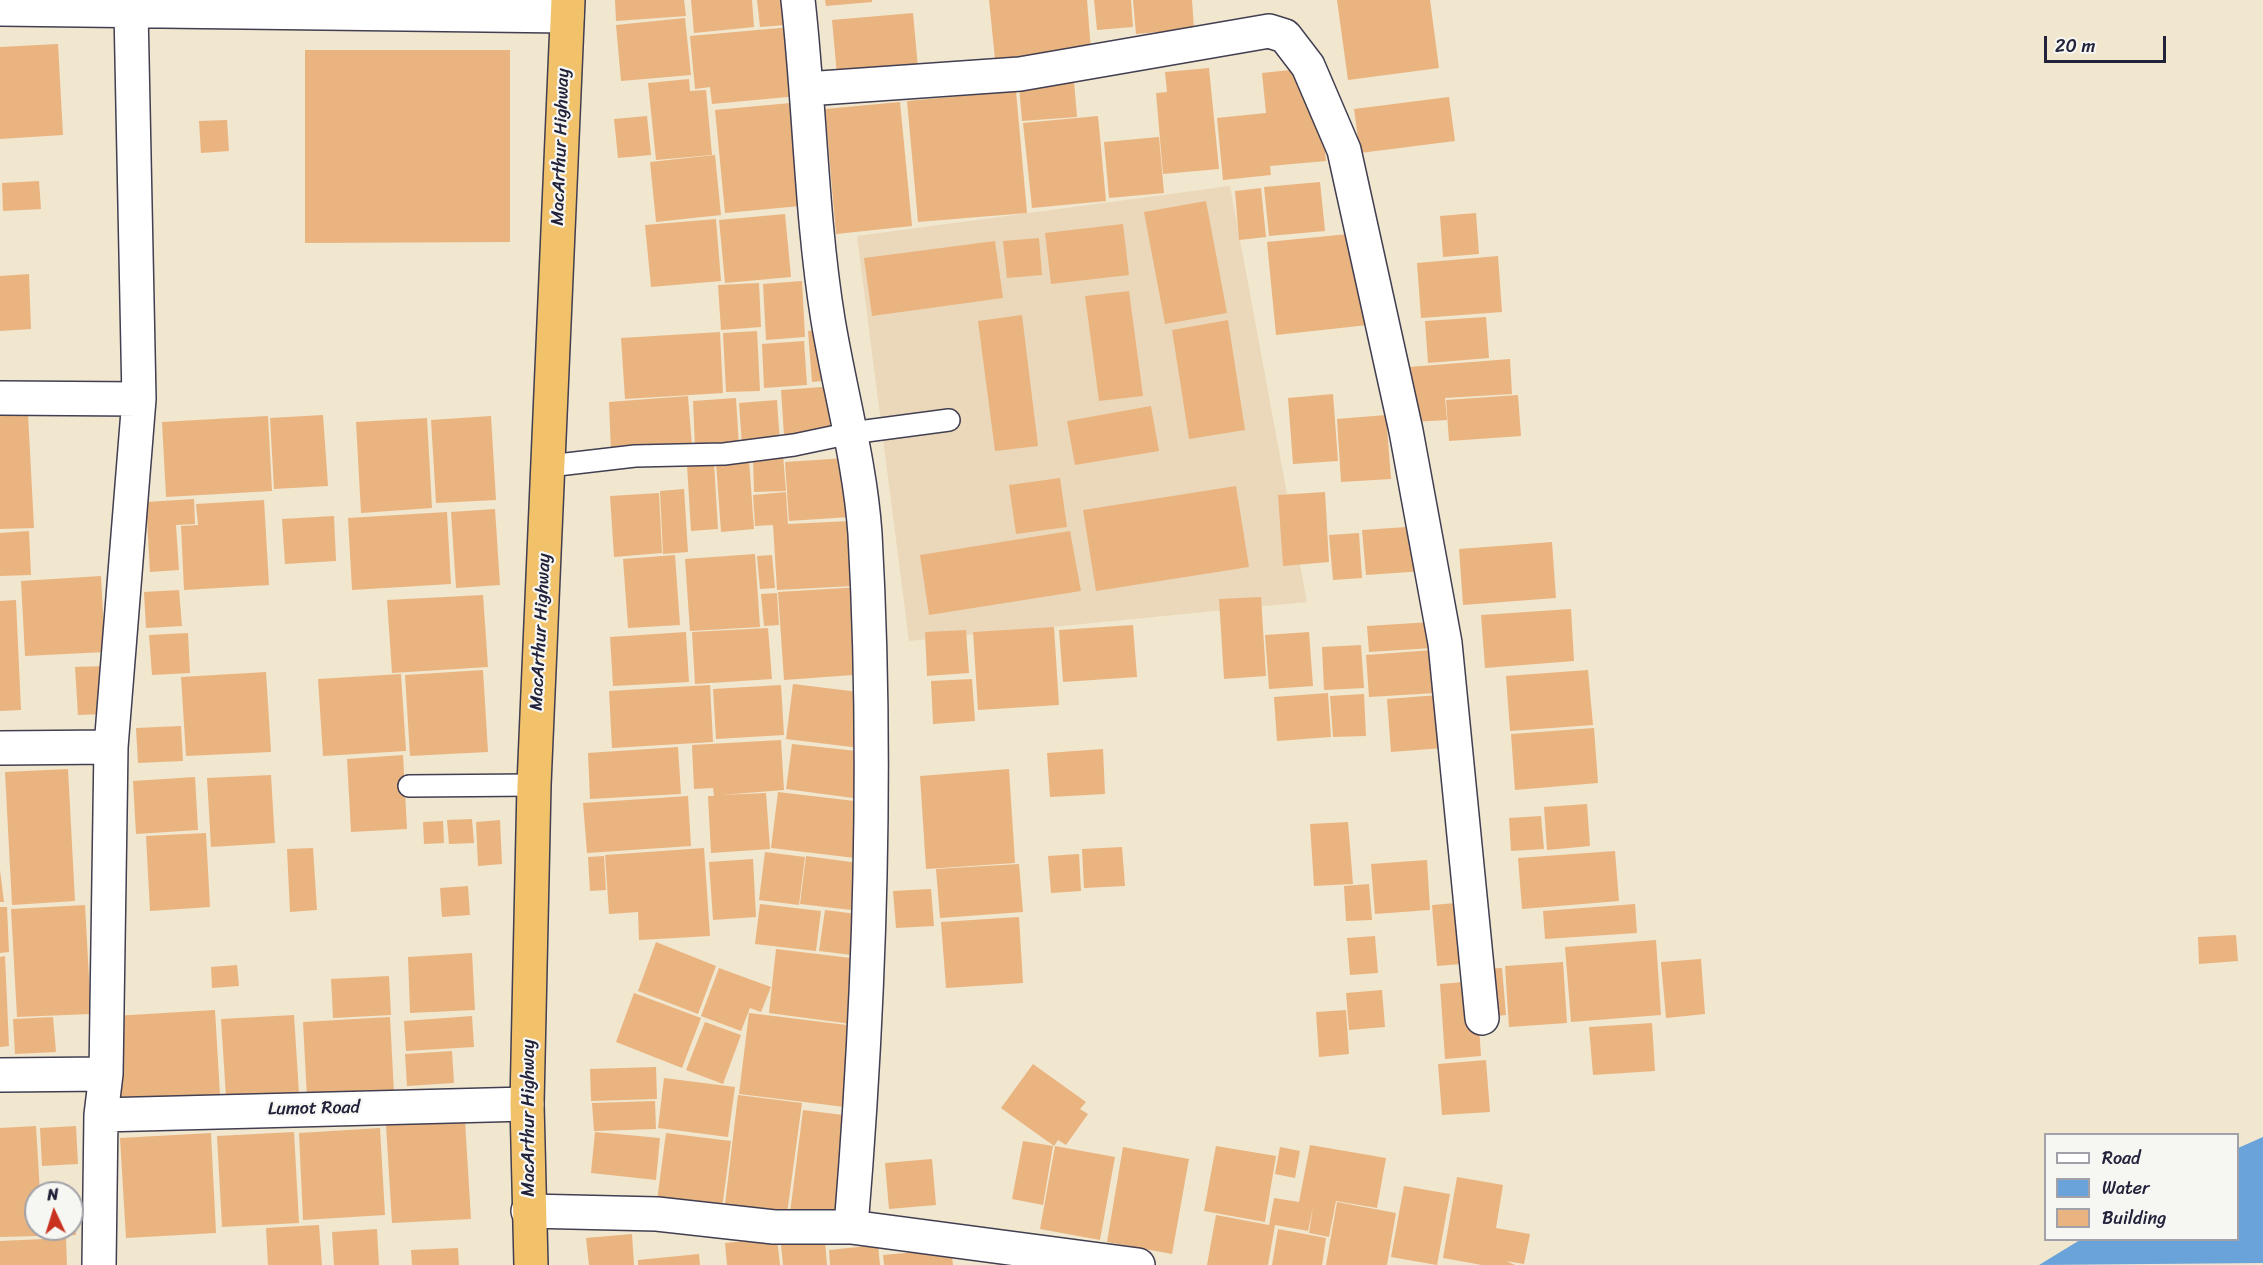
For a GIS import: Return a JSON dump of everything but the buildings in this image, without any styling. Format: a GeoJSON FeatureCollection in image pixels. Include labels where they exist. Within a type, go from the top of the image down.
{"type":"FeatureCollection","features":[{"type":"Feature","properties":{"kind":"highway","name":"MacArthur Highway"},"geometry":{"type":"LineString","coordinates":[[531,1265],[527,1104],[534,785],[567,8]]}},
{"type":"Feature","properties":{"kind":"street"},"geometry":{"type":"LineString","coordinates":[[798,0],[828,320],[851,433],[864,530],[871,746],[867,999],[851,1227]]}},
{"type":"Feature","properties":{"kind":"street"},"geometry":{"type":"LineString","coordinates":[[0,9],[567,8]]}},
{"type":"Feature","properties":{"kind":"street"},"geometry":{"type":"LineString","coordinates":[[99,1265],[101,1115],[106,1074],[111,747],[139,399],[132,10]]}},
{"type":"Feature","properties":{"kind":"street"},"geometry":{"type":"LineString","coordinates":[[806,89],[1020,74],[1269,31],[1285,36],[1308,66],[1344,150],[1406,431],[1445,643],[1482,1018]]}},
{"type":"Feature","properties":{"kind":"street"},"geometry":{"type":"LineString","coordinates":[[0,398],[139,399]]}},
{"type":"Feature","properties":{"kind":"street"},"geometry":{"type":"LineString","coordinates":[[0,748],[111,747]]}},
{"type":"Feature","properties":{"kind":"street"},"geometry":{"type":"LineString","coordinates":[[0,1075],[106,1074]]}},
{"type":"Feature","properties":{"kind":"street","name":"Lumot Road"},"geometry":{"type":"LineString","coordinates":[[101,1115],[527,1104]]}},
{"type":"Feature","properties":{"kind":"street"},"geometry":{"type":"LineString","coordinates":[[528,1211],[657,1214],[774,1227],[851,1227],[1138,1265]]}},
{"type":"Feature","properties":{"kind":"lane"},"geometry":{"type":"LineString","coordinates":[[549,466],[635,456],[724,454],[949,420]]}},
{"type":"Feature","properties":{"kind":"lane"},"geometry":{"type":"LineString","coordinates":[[409,786],[534,785]]}},
{"type":"Feature","properties":{"kind":"shaded area"},"geometry":{"type":"Polygon","coordinates":[[[1230,186],[1307,602],[909,641],[857,236],[1230,186]]]}},
{"type":"Feature","properties":{"kind":"water"},"geometry":{"type":"Polygon","coordinates":[[[2263,1137],[2263,1263],[2039,1265],[2078,1241],[2239,1241],[2239,1148],[2263,1137]]]}}]}
